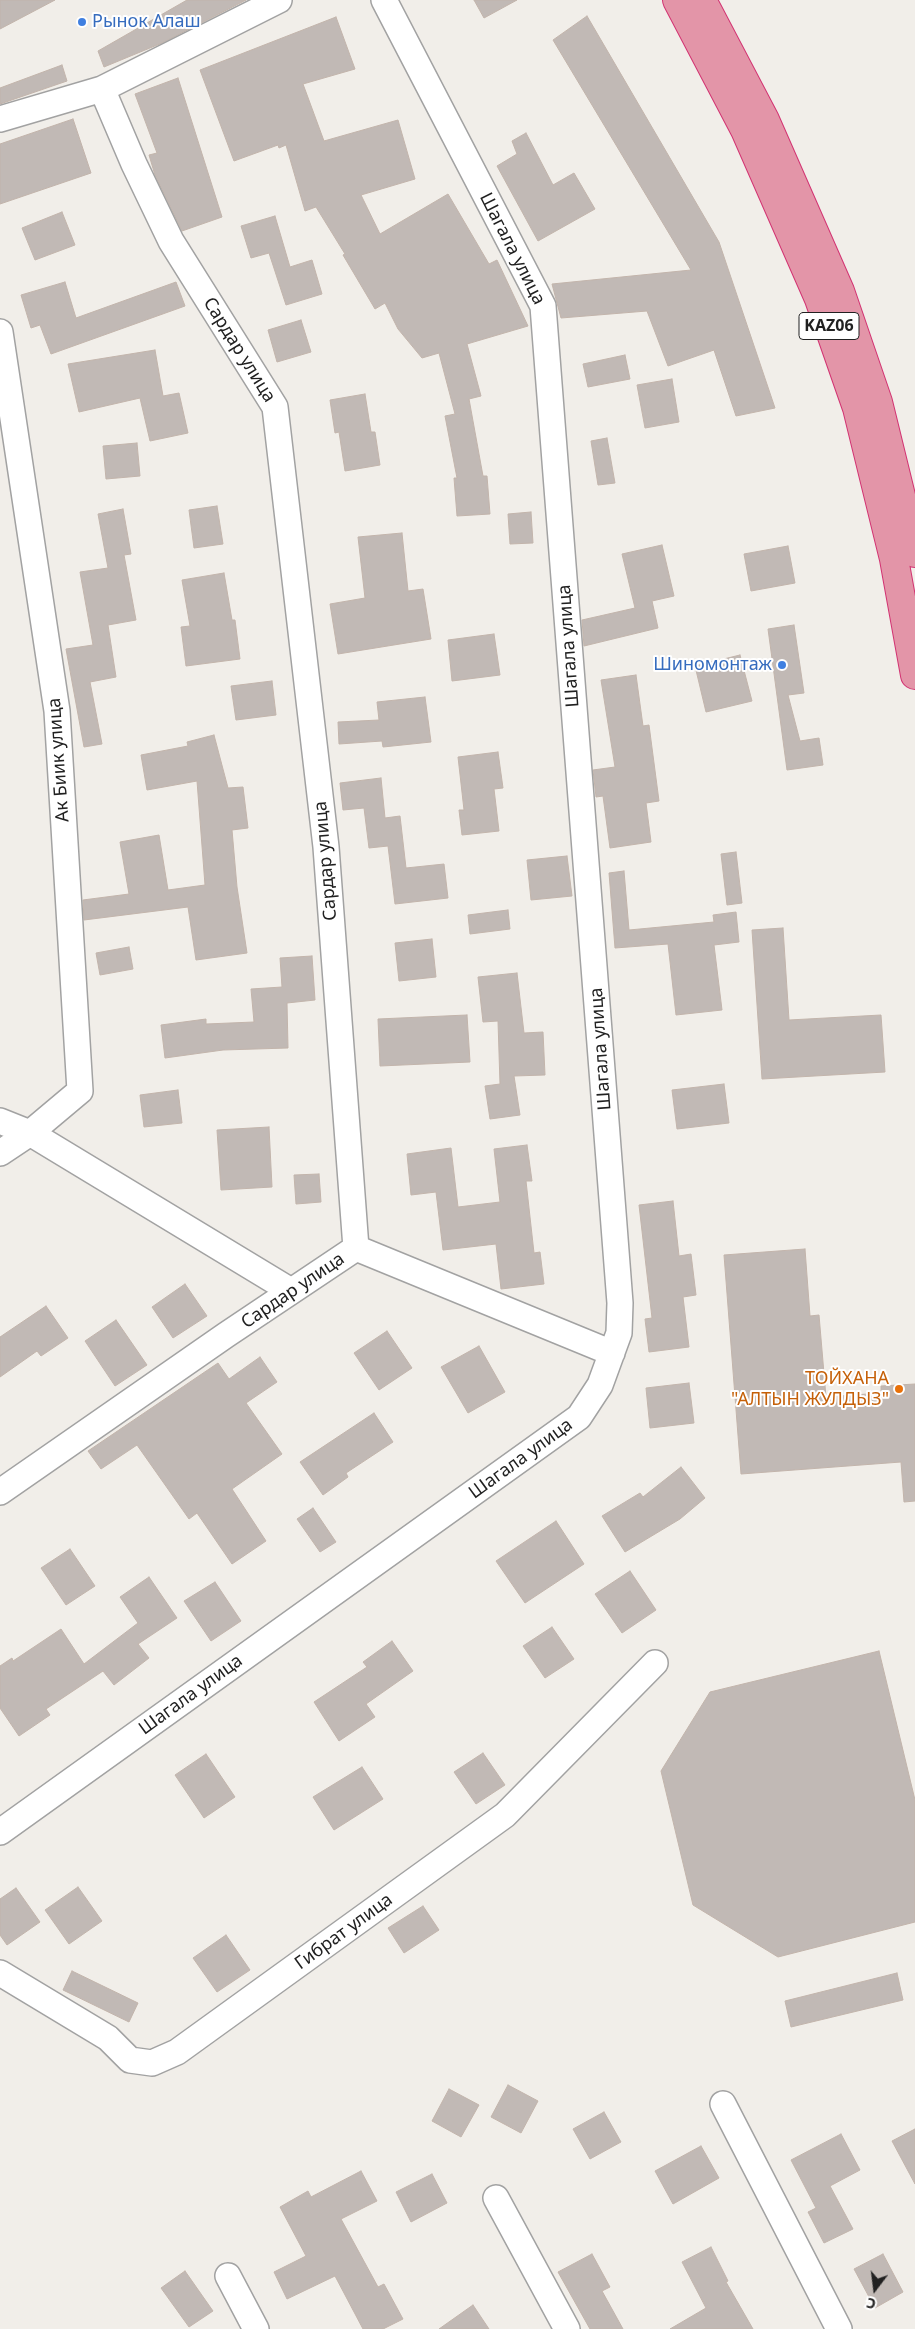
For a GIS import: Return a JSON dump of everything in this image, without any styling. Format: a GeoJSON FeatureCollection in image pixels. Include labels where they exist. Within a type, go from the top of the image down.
{"type":"FeatureCollection","features":[{"type":"Feature","properties":{"kind":"highway","name":"KАZ06"},"geometry":{"type":"LineString","coordinates":[[677,0],[745,130],[819,299],[857,408],[894,559],[915,675]]}},
{"type":"Feature","properties":{"kind":"highway","name":"KАZ06"},"geometry":{"type":"LineString","coordinates":[[702,0],[765,120],[840,291],[878,402],[915,553]]}},
{"type":"Feature","properties":{"kind":"street"},"geometry":{"type":"LineString","coordinates":[[0,119],[102,89],[278,0]]}},
{"type":"Feature","properties":{"kind":"street","name":"Шагала улица"},"geometry":{"type":"LineString","coordinates":[[0,1832],[579,1417],[600,1385],[619,1333],[620,1303],[543,306],[384,0]]}},
{"type":"Feature","properties":{"kind":"street","name":"Сардар улица"},"geometry":{"type":"LineString","coordinates":[[0,1492],[356,1248],[326,847],[275,407],[171,241],[134,164],[102,89]]}},
{"type":"Feature","properties":{"kind":"street","name":"Ак Биик улица"},"geometry":{"type":"LineString","coordinates":[[0,332],[57,711],[80,1091],[30,1133],[0,1153]]}},
{"type":"Feature","properties":{"kind":"street"},"geometry":{"type":"LineString","coordinates":[[0,1121],[30,1133],[292,1291]]}},
{"type":"Feature","properties":{"kind":"street"},"geometry":{"type":"LineString","coordinates":[[356,1248],[612,1353]]}},
{"type":"Feature","properties":{"kind":"street","name":"Гибрат улица"},"geometry":{"type":"LineString","coordinates":[[0,1973],[108,2038],[130,2060],[152,2063],[177,2052],[505,1815],[654,1663]]}},
{"type":"Feature","properties":{"kind":"street"},"geometry":{"type":"LineString","coordinates":[[723,2104],[839,2329]]}},
{"type":"Feature","properties":{"kind":"street"},"geometry":{"type":"LineString","coordinates":[[496,2198],[567,2329]]}},
{"type":"Feature","properties":{"kind":"street"},"geometry":{"type":"LineString","coordinates":[[228,2276],[256,2329]]}},
{"type":"Feature","properties":{"kind":"building"},"geometry":{"type":"Polygon","coordinates":[[[0,0],[55,0],[0,29],[0,0]]]}},
{"type":"Feature","properties":{"kind":"building"},"geometry":{"type":"Polygon","coordinates":[[[187,0],[246,0],[162,43],[104,67],[98,51],[187,0]]]}},
{"type":"Feature","properties":{"kind":"building"},"geometry":{"type":"Polygon","coordinates":[[[474,0],[517,0],[484,18],[474,0]]]}},
{"type":"Feature","properties":{"kind":"building"},"geometry":{"type":"Polygon","coordinates":[[[587,16],[719,242],[775,408],[736,416],[714,350],[668,366],[647,311],[561,318],[552,284],[691,270],[553,40],[587,16]]]}},
{"type":"Feature","properties":{"kind":"building"},"geometry":{"type":"Polygon","coordinates":[[[336,17],[355,69],[303,84],[324,141],[398,120],[415,179],[361,195],[380,234],[448,194],[489,264],[497,260],[528,326],[467,344],[481,396],[469,399],[483,476],[487,476],[490,514],[457,516],[454,478],[457,478],[445,416],[455,414],[439,353],[422,358],[398,329],[385,303],[375,309],[343,255],[345,254],[316,207],[305,211],[286,145],[279,148],[278,145],[234,161],[200,70],[336,17]]]}},
{"type":"Feature","properties":{"kind":"building"},"geometry":{"type":"Polygon","coordinates":[[[62,65],[67,81],[0,104],[0,88],[62,65]]]}},
{"type":"Feature","properties":{"kind":"building"},"geometry":{"type":"Polygon","coordinates":[[[178,78],[222,217],[182,231],[155,175],[149,155],[157,153],[135,94],[178,78]]]}},
{"type":"Feature","properties":{"kind":"building"},"geometry":{"type":"Polygon","coordinates":[[[73,119],[91,173],[0,204],[0,144],[73,119]]]}},
{"type":"Feature","properties":{"kind":"building"},"geometry":{"type":"Polygon","coordinates":[[[526,133],[553,185],[574,173],[595,209],[538,241],[497,166],[517,154],[512,141],[526,133]]]}},
{"type":"Feature","properties":{"kind":"building"},"geometry":{"type":"Polygon","coordinates":[[[62,212],[75,245],[35,260],[22,228],[62,212]]]}},
{"type":"Feature","properties":{"kind":"building"},"geometry":{"type":"Polygon","coordinates":[[[275,216],[290,267],[312,260],[322,294],[286,305],[269,253],[251,258],[241,226],[275,216]]]}},
{"type":"Feature","properties":{"kind":"building"},"geometry":{"type":"Polygon","coordinates":[[[65,282],[76,318],[176,282],[185,306],[51,354],[40,325],[31,328],[21,295],[65,282]]]}},
{"type":"Feature","properties":{"kind":"building"},"geometry":{"type":"Polygon","coordinates":[[[301,320],[311,352],[277,362],[268,330],[301,320]]]}},
{"type":"Feature","properties":{"kind":"building"},"geometry":{"type":"Polygon","coordinates":[[[155,350],[163,396],[179,393],[188,433],[150,441],[140,398],[79,412],[68,364],[155,350]]]}},
{"type":"Feature","properties":{"kind":"building"},"geometry":{"type":"Polygon","coordinates":[[[625,355],[630,379],[588,387],[583,364],[625,355]]]}},
{"type":"Feature","properties":{"kind":"building"},"geometry":{"type":"Polygon","coordinates":[[[672,379],[679,422],[645,428],[637,385],[672,379]]]}},
{"type":"Feature","properties":{"kind":"building"},"geometry":{"type":"Polygon","coordinates":[[[365,394],[371,432],[375,432],[380,465],[345,471],[339,432],[335,433],[330,400],[365,394]]]}},
{"type":"Feature","properties":{"kind":"building"},"geometry":{"type":"Polygon","coordinates":[[[607,438],[615,483],[598,485],[591,441],[607,438]]]}},
{"type":"Feature","properties":{"kind":"building"},"geometry":{"type":"Polygon","coordinates":[[[137,443],[140,476],[106,479],[103,446],[137,443]]]}},
{"type":"Feature","properties":{"kind":"building"},"geometry":{"type":"Polygon","coordinates":[[[217,506],[223,544],[194,548],[189,510],[217,506]]]}},
{"type":"Feature","properties":{"kind":"building"},"geometry":{"type":"Polygon","coordinates":[[[123,509],[131,554],[124,555],[136,620],[108,625],[116,677],[90,682],[102,744],[84,747],[66,649],[93,645],[80,572],[108,568],[98,514],[123,509]]]}},
{"type":"Feature","properties":{"kind":"building"},"geometry":{"type":"Polygon","coordinates":[[[531,512],[533,543],[510,544],[508,514],[531,512]]]}},
{"type":"Feature","properties":{"kind":"building"},"geometry":{"type":"Polygon","coordinates":[[[402,533],[408,591],[423,589],[431,639],[338,654],[330,604],[365,598],[358,537],[402,533]]]}},
{"type":"Feature","properties":{"kind":"building"},"geometry":{"type":"Polygon","coordinates":[[[662,545],[674,596],[652,601],[658,628],[584,646],[582,620],[635,608],[622,554],[662,545]]]}},
{"type":"Feature","properties":{"kind":"building"},"geometry":{"type":"Polygon","coordinates":[[[788,546],[795,583],[751,591],[744,554],[788,546]]]}},
{"type":"Feature","properties":{"kind":"building"},"geometry":{"type":"Polygon","coordinates":[[[224,573],[232,620],[235,620],[240,659],[186,666],[181,627],[190,626],[182,580],[224,573]]]}},
{"type":"Feature","properties":{"kind":"building"},"geometry":{"type":"Polygon","coordinates":[[[794,625],[804,693],[788,695],[800,741],[819,738],[823,765],[787,770],[768,629],[794,625]]]}},
{"type":"Feature","properties":{"kind":"building"},"geometry":{"type":"Polygon","coordinates":[[[494,634],[500,675],[452,681],[448,640],[494,634]]]}},
{"type":"Feature","properties":{"kind":"building"},"geometry":{"type":"Polygon","coordinates":[[[740,655],[752,701],[706,712],[695,666],[740,655]]]}},
{"type":"Feature","properties":{"kind":"building"},"geometry":{"type":"Polygon","coordinates":[[[636,675],[643,726],[649,725],[659,801],[646,803],[651,842],[610,848],[603,796],[596,797],[593,770],[615,767],[601,680],[636,675]]]}},
{"type":"Feature","properties":{"kind":"building"},"geometry":{"type":"Polygon","coordinates":[[[272,681],[276,715],[236,720],[231,686],[272,681]]]}},
{"type":"Feature","properties":{"kind":"building"},"geometry":{"type":"Polygon","coordinates":[[[425,697],[431,742],[383,747],[382,741],[339,744],[338,722],[379,720],[377,702],[425,697]]]}},
{"type":"Feature","properties":{"kind":"building"},"geometry":{"type":"Polygon","coordinates":[[[214,735],[228,788],[243,787],[248,828],[232,830],[237,887],[247,953],[196,960],[188,907],[84,920],[83,900],[129,894],[120,842],[159,835],[168,890],[205,885],[197,781],[147,790],[141,755],[188,746],[187,742],[214,735]]]}},
{"type":"Feature","properties":{"kind":"building"},"geometry":{"type":"Polygon","coordinates":[[[498,752],[503,788],[494,789],[499,831],[462,835],[459,810],[464,810],[458,757],[498,752]]]}},
{"type":"Feature","properties":{"kind":"building"},"geometry":{"type":"Polygon","coordinates":[[[381,778],[385,818],[400,816],[406,868],[444,864],[448,898],[395,904],[388,846],[369,848],[364,808],[343,810],[340,783],[381,778]]]}},
{"type":"Feature","properties":{"kind":"building"},"geometry":{"type":"Polygon","coordinates":[[[736,852],[742,903],[727,905],[721,854],[736,852]]]}},
{"type":"Feature","properties":{"kind":"building"},"geometry":{"type":"Polygon","coordinates":[[[567,856],[572,896],[531,900],[527,860],[567,856]]]}},
{"type":"Feature","properties":{"kind":"building"},"geometry":{"type":"Polygon","coordinates":[[[624,871],[629,930],[714,922],[713,915],[736,912],[739,942],[714,945],[722,1010],[676,1015],[668,944],[615,948],[609,873],[624,871]]]}},
{"type":"Feature","properties":{"kind":"building"},"geometry":{"type":"Polygon","coordinates":[[[508,910],[510,929],[470,934],[468,915],[508,910]]]}},
{"type":"Feature","properties":{"kind":"building"},"geometry":{"type":"Polygon","coordinates":[[[783,928],[789,1020],[881,1015],[885,1072],[762,1079],[752,930],[783,928]]]}},
{"type":"Feature","properties":{"kind":"building"},"geometry":{"type":"Polygon","coordinates":[[[432,939],[436,977],[399,981],[395,943],[432,939]]]}},
{"type":"Feature","properties":{"kind":"building"},"geometry":{"type":"Polygon","coordinates":[[[129,947],[133,969],[100,975],[96,953],[129,947]]]}},
{"type":"Feature","properties":{"kind":"building"},"geometry":{"type":"Polygon","coordinates":[[[312,956],[315,1000],[287,1003],[288,1048],[223,1050],[165,1058],[161,1025],[206,1019],[206,1024],[254,1022],[251,989],[282,987],[280,958],[312,956]]]}},
{"type":"Feature","properties":{"kind":"building"},"geometry":{"type":"Polygon","coordinates":[[[517,973],[524,1033],[543,1032],[545,1075],[514,1076],[520,1115],[490,1119],[485,1086],[500,1084],[498,1021],[483,1022],[478,977],[517,973]]]}},
{"type":"Feature","properties":{"kind":"building"},"geometry":{"type":"Polygon","coordinates":[[[467,1015],[470,1062],[380,1066],[378,1019],[467,1015]]]}},
{"type":"Feature","properties":{"kind":"building"},"geometry":{"type":"Polygon","coordinates":[[[724,1084],[729,1123],[677,1129],[672,1090],[724,1084]]]}},
{"type":"Feature","properties":{"kind":"building"},"geometry":{"type":"Polygon","coordinates":[[[178,1090],[182,1123],[144,1127],[140,1095],[178,1090]]]}},
{"type":"Feature","properties":{"kind":"building"},"geometry":{"type":"Polygon","coordinates":[[[269,1127],[272,1187],[221,1190],[217,1130],[269,1127]]]}},
{"type":"Feature","properties":{"kind":"building"},"geometry":{"type":"Polygon","coordinates":[[[527,1145],[532,1181],[526,1181],[534,1253],[540,1252],[544,1284],[501,1289],[496,1244],[443,1250],[436,1192],[411,1195],[407,1154],[451,1148],[458,1207],[500,1202],[494,1149],[527,1145]]]}},
{"type":"Feature","properties":{"kind":"building"},"geometry":{"type":"Polygon","coordinates":[[[319,1174],[321,1202],[296,1204],[294,1175],[319,1174]]]}},
{"type":"Feature","properties":{"kind":"building"},"geometry":{"type":"Polygon","coordinates":[[[673,1201],[679,1256],[691,1254],[696,1295],[683,1297],[689,1347],[649,1352],[645,1319],[652,1318],[639,1205],[673,1201]]]}},
{"type":"Feature","properties":{"kind":"building"},"geometry":{"type":"Polygon","coordinates":[[[805,1249],[810,1316],[819,1315],[826,1397],[881,1393],[881,1386],[915,1384],[915,1501],[904,1502],[901,1462],[741,1474],[724,1255],[805,1249]]]}},
{"type":"Feature","properties":{"kind":"building"},"geometry":{"type":"Polygon","coordinates":[[[185,1284],[207,1316],[173,1338],[152,1307],[185,1284]]]}},
{"type":"Feature","properties":{"kind":"building"},"geometry":{"type":"Polygon","coordinates":[[[46,1306],[68,1338],[41,1356],[37,1351],[0,1377],[0,1337],[46,1306]]]}},
{"type":"Feature","properties":{"kind":"building"},"geometry":{"type":"Polygon","coordinates":[[[116,1320],[147,1365],[115,1386],[85,1341],[116,1320]]]}},
{"type":"Feature","properties":{"kind":"building"},"geometry":{"type":"Polygon","coordinates":[[[387,1331],[412,1368],[379,1390],[354,1353],[387,1331]]]}},
{"type":"Feature","properties":{"kind":"building"},"geometry":{"type":"Polygon","coordinates":[[[479,1346],[505,1392],[468,1413],[441,1367],[479,1346]]]}},
{"type":"Feature","properties":{"kind":"building"},"geometry":{"type":"Polygon","coordinates":[[[260,1357],[277,1382],[246,1403],[282,1454],[232,1489],[266,1541],[232,1564],[197,1513],[189,1519],[137,1445],[101,1469],[88,1451],[218,1363],[229,1379],[260,1357]]]}},
{"type":"Feature","properties":{"kind":"building"},"geometry":{"type":"Polygon","coordinates":[[[689,1383],[694,1423],[650,1428],[646,1388],[689,1383]]]}},
{"type":"Feature","properties":{"kind":"building"},"geometry":{"type":"Polygon","coordinates":[[[374,1413],[393,1442],[346,1473],[348,1477],[323,1495],[300,1462],[374,1413]]]}},
{"type":"Feature","properties":{"kind":"building"},"geometry":{"type":"Polygon","coordinates":[[[681,1467],[705,1498],[680,1519],[625,1552],[602,1516],[640,1493],[643,1497],[681,1467]]]}},
{"type":"Feature","properties":{"kind":"building"},"geometry":{"type":"Polygon","coordinates":[[[313,1508],[336,1542],[320,1552],[297,1519],[313,1508]]]}},
{"type":"Feature","properties":{"kind":"building"},"geometry":{"type":"Polygon","coordinates":[[[556,1521],[584,1564],[525,1603],[496,1561],[556,1521]]]}},
{"type":"Feature","properties":{"kind":"building"},"geometry":{"type":"Polygon","coordinates":[[[70,1549],[95,1586],[66,1605],[41,1568],[70,1549]]]}},
{"type":"Feature","properties":{"kind":"building"},"geometry":{"type":"Polygon","coordinates":[[[630,1571],[656,1610],[622,1633],[595,1594],[630,1571]]]}},
{"type":"Feature","properties":{"kind":"building"},"geometry":{"type":"Polygon","coordinates":[[[149,1577],[177,1618],[138,1644],[149,1658],[114,1685],[103,1671],[46,1709],[50,1715],[19,1736],[0,1708],[0,1666],[12,1658],[13,1661],[61,1629],[84,1664],[138,1623],[120,1597],[149,1577]]]}},
{"type":"Feature","properties":{"kind":"building"},"geometry":{"type":"Polygon","coordinates":[[[215,1582],[241,1621],[211,1641],[184,1601],[215,1582]]]}},
{"type":"Feature","properties":{"kind":"building"},"geometry":{"type":"Polygon","coordinates":[[[552,1627],[574,1659],[545,1678],[523,1646],[552,1627]]]}},
{"type":"Feature","properties":{"kind":"building"},"geometry":{"type":"Polygon","coordinates":[[[392,1641],[413,1671],[366,1704],[375,1717],[339,1741],[314,1702],[367,1667],[363,1662],[392,1641]]]}},
{"type":"Feature","properties":{"kind":"building"},"geometry":{"type":"Polygon","coordinates":[[[879,1651],[915,1800],[915,1922],[778,1957],[693,1905],[661,1771],[710,1692],[879,1651]]]}},
{"type":"Feature","properties":{"kind":"building"},"geometry":{"type":"Polygon","coordinates":[[[483,1753],[505,1785],[476,1804],[454,1772],[483,1753]]]}},
{"type":"Feature","properties":{"kind":"building"},"geometry":{"type":"Polygon","coordinates":[[[206,1754],[235,1797],[204,1818],[175,1775],[206,1754]]]}},
{"type":"Feature","properties":{"kind":"building"},"geometry":{"type":"Polygon","coordinates":[[[362,1767],[383,1799],[334,1830],[313,1797],[362,1767]]]}},
{"type":"Feature","properties":{"kind":"building"},"geometry":{"type":"Polygon","coordinates":[[[78,1887],[102,1921],[69,1944],[45,1910],[78,1887]]]}},
{"type":"Feature","properties":{"kind":"building"},"geometry":{"type":"Polygon","coordinates":[[[16,1888],[40,1922],[7,1945],[0,1935],[0,1899],[16,1888]]]}},
{"type":"Feature","properties":{"kind":"building"},"geometry":{"type":"Polygon","coordinates":[[[423,1906],[439,1930],[404,1953],[388,1928],[423,1906]]]}},
{"type":"Feature","properties":{"kind":"building"},"geometry":{"type":"Polygon","coordinates":[[[226,1935],[250,1970],[217,1992],[193,1958],[226,1935]]]}},
{"type":"Feature","properties":{"kind":"building"},"geometry":{"type":"Polygon","coordinates":[[[72,1971],[138,2003],[129,2022],[63,1990],[72,1971]]]}},
{"type":"Feature","properties":{"kind":"building"},"geometry":{"type":"Polygon","coordinates":[[[897,1973],[903,2000],[791,2027],[785,2001],[897,1973]]]}},
{"type":"Feature","properties":{"kind":"building"},"geometry":{"type":"Polygon","coordinates":[[[508,2085],[538,2101],[521,2133],[491,2117],[508,2085]]]}},
{"type":"Feature","properties":{"kind":"building"},"geometry":{"type":"Polygon","coordinates":[[[449,2089],[479,2105],[461,2137],[432,2121],[449,2089]]]}},
{"type":"Feature","properties":{"kind":"building"},"geometry":{"type":"Polygon","coordinates":[[[604,2112],[621,2142],[590,2159],[573,2129],[604,2112]]]}},
{"type":"Feature","properties":{"kind":"building"},"geometry":{"type":"Polygon","coordinates":[[[915,2129],[915,2184],[892,2141],[915,2129]]]}},
{"type":"Feature","properties":{"kind":"building"},"geometry":{"type":"Polygon","coordinates":[[[841,2134],[860,2170],[830,2186],[853,2229],[824,2243],[808,2212],[816,2208],[791,2160],[841,2134]]]}},
{"type":"Feature","properties":{"kind":"building"},"geometry":{"type":"Polygon","coordinates":[[[701,2146],[719,2178],[673,2204],[655,2171],[701,2146]]]}},
{"type":"Feature","properties":{"kind":"building"},"geometry":{"type":"Polygon","coordinates":[[[361,2171],[377,2201],[341,2219],[378,2287],[384,2284],[403,2319],[383,2329],[363,2329],[335,2276],[287,2299],[274,2272],[306,2256],[280,2207],[308,2191],[311,2197],[361,2171]]]}},
{"type":"Feature","properties":{"kind":"building"},"geometry":{"type":"Polygon","coordinates":[[[432,2174],[447,2203],[411,2222],[396,2192],[432,2174]]]}},
{"type":"Feature","properties":{"kind":"building"},"geometry":{"type":"Polygon","coordinates":[[[711,2247],[728,2281],[726,2282],[753,2329],[670,2329],[706,2308],[682,2262],[711,2247]]]}},
{"type":"Feature","properties":{"kind":"building"},"geometry":{"type":"Polygon","coordinates":[[[592,2254],[610,2287],[602,2291],[623,2329],[590,2329],[558,2272],[592,2254]]]}},
{"type":"Feature","properties":{"kind":"building"},"geometry":{"type":"Polygon","coordinates":[[[883,2254],[903,2292],[875,2308],[854,2269],[883,2254]]]}},
{"type":"Feature","properties":{"kind":"building"},"geometry":{"type":"Polygon","coordinates":[[[185,2271],[213,2311],[189,2327],[161,2288],[185,2271]]]}},
{"type":"Feature","properties":{"kind":"building"},"geometry":{"type":"Polygon","coordinates":[[[473,2305],[489,2329],[439,2329],[473,2305]]]}},
{"type":"Feature","properties":{"kind":"place","name":"Рынок Алаш"},"geometry":{"type":"Point","coordinates":[82,22]}},
{"type":"Feature","properties":{"kind":"place","name":"Шиномонтаж"},"geometry":{"type":"Point","coordinates":[782,665]}},
{"type":"Feature","properties":{"kind":"place","name":"ТОЙХАНА \"АЛТЫН ЖУЛДЫЗ\""},"geometry":{"type":"Point","coordinates":[899,1389]}}]}
